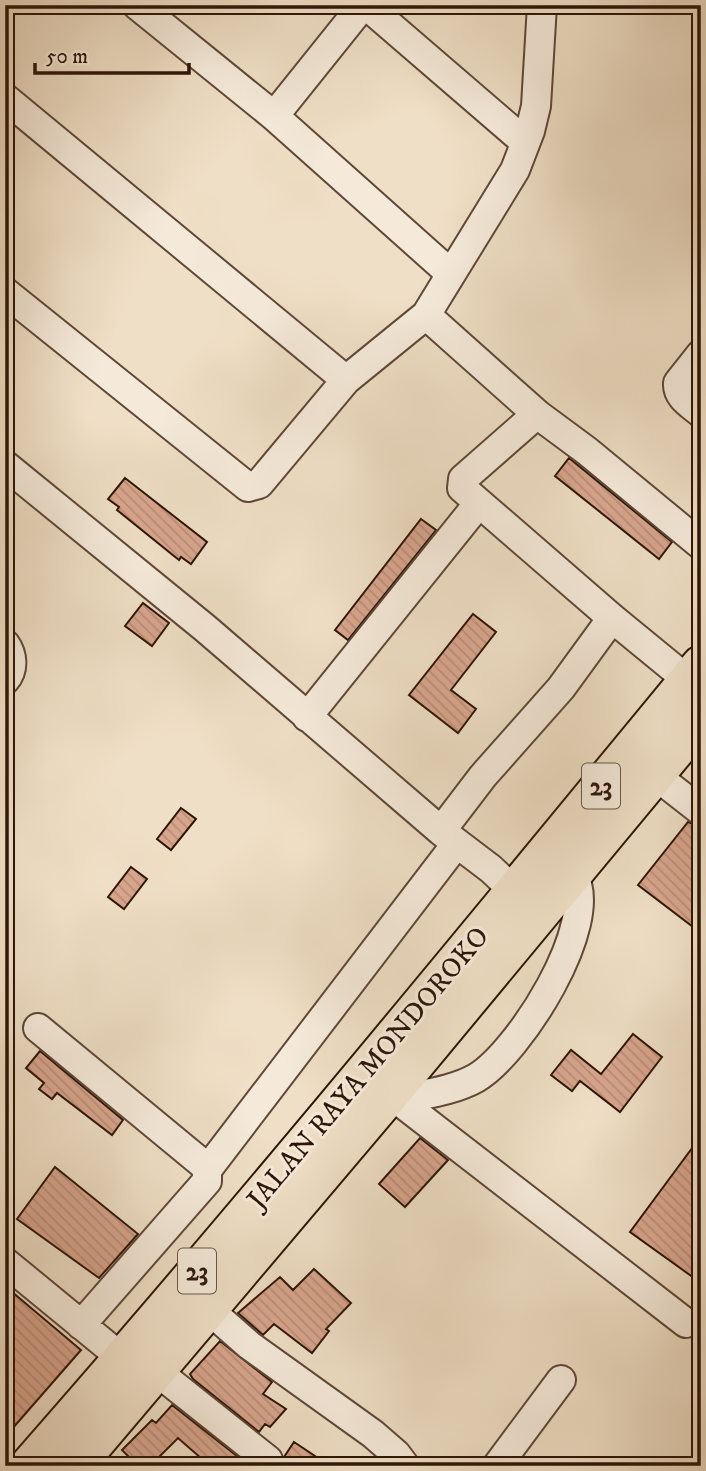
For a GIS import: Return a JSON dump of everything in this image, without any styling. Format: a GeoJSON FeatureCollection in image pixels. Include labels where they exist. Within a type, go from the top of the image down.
{"type":"FeatureCollection","features":[{"type":"Feature","properties":{"kind":"highway","name":"JALAN RAYA MONDOROKO"},"geometry":{"type":"LineString","coordinates":[[29,1466],[139,1365],[207,1308],[560,862],[696,679]]}},
{"type":"Feature","properties":{"kind":"highway","name":"JALAN RAYA MONDOROKO"},"geometry":{"type":"LineString","coordinates":[[560,862],[655,775],[701,719]]}},
{"type":"Feature","properties":{"kind":"highway","name":"JALAN RAYA MONDOROKO"},"geometry":{"type":"LineString","coordinates":[[89,1462],[139,1365],[383,1089]]}},
{"type":"Feature","properties":{"kind":"street"},"geometry":{"type":"LineString","coordinates":[[137,5],[274,116],[451,274]]}},
{"type":"Feature","properties":{"kind":"street"},"geometry":{"type":"LineString","coordinates":[[274,116],[364,5],[525,142]]}},
{"type":"Feature","properties":{"kind":"street"},"geometry":{"type":"LineString","coordinates":[[5,292],[240,483],[248,487],[259,484],[346,380],[426,315],[515,170],[536,106],[542,5]]}},
{"type":"Feature","properties":{"kind":"street"},"geometry":{"type":"LineString","coordinates":[[10,111],[346,380]]}},
{"type":"Feature","properties":{"kind":"street"},"geometry":{"type":"LineString","coordinates":[[426,315],[529,407],[701,545]]}},
{"type":"Feature","properties":{"kind":"street"},"geometry":{"type":"LineString","coordinates":[[701,354],[677,388],[680,395],[701,412]]}},
{"type":"Feature","properties":{"kind":"street"},"geometry":{"type":"LineString","coordinates":[[529,407],[463,478],[462,488],[612,618],[696,679]]}},
{"type":"Feature","properties":{"kind":"street"},"geometry":{"type":"LineString","coordinates":[[5,465],[205,628],[449,837],[491,869],[526,902]]}},
{"type":"Feature","properties":{"kind":"street"},"geometry":{"type":"LineString","coordinates":[[307,717],[479,503]]}},
{"type":"Feature","properties":{"kind":"street"},"geometry":{"type":"LineString","coordinates":[[207,1170],[449,837],[483,776],[561,688],[612,618]]}},
{"type":"Feature","properties":{"kind":"street"},"geometry":{"type":"LineString","coordinates":[[5,644],[12,663],[9,676],[5,680]]}},
{"type":"Feature","properties":{"kind":"street"},"geometry":{"type":"LineString","coordinates":[[655,775],[701,811]]}},
{"type":"Feature","properties":{"kind":"street"},"geometry":{"type":"LineString","coordinates":[[383,1089],[447,1089],[475,1079],[500,1060],[546,997],[572,940],[579,894],[560,862]]}},
{"type":"Feature","properties":{"kind":"street"},"geometry":{"type":"LineString","coordinates":[[38,1028],[207,1170],[207,1181],[81,1325]]}},
{"type":"Feature","properties":{"kind":"street"},"geometry":{"type":"LineString","coordinates":[[383,1089],[686,1323]]}},
{"type":"Feature","properties":{"kind":"street"},"geometry":{"type":"LineString","coordinates":[[5,1262],[81,1325],[268,1460]]}},
{"type":"Feature","properties":{"kind":"street"},"geometry":{"type":"LineString","coordinates":[[207,1308],[248,1345],[373,1434],[396,1454],[405,1466]]}},
{"type":"Feature","properties":{"kind":"street"},"geometry":{"type":"LineString","coordinates":[[497,1466],[561,1380]]}},
{"type":"Feature","properties":{"kind":"building"},"geometry":{"type":"Polygon","coordinates":[[[569,458],[672,542],[659,559],[555,476],[569,458]]]}},
{"type":"Feature","properties":{"kind":"building"},"geometry":{"type":"Polygon","coordinates":[[[125,478],[207,542],[191,564],[181,557],[179,560],[117,510],[119,507],[108,499],[125,478]]]}},
{"type":"Feature","properties":{"kind":"building"},"geometry":{"type":"Polygon","coordinates":[[[421,519],[436,530],[348,640],[335,630],[421,519]]]}},
{"type":"Feature","properties":{"kind":"building"},"geometry":{"type":"Polygon","coordinates":[[[143,603],[169,623],[152,646],[125,626],[143,603]]]}},
{"type":"Feature","properties":{"kind":"building"},"geometry":{"type":"Polygon","coordinates":[[[473,614],[496,632],[451,690],[476,709],[458,733],[409,695],[473,614]]]}},
{"type":"Feature","properties":{"kind":"building"},"geometry":{"type":"Polygon","coordinates":[[[181,808],[196,819],[171,850],[157,839],[181,808]]]}},
{"type":"Feature","properties":{"kind":"building"},"geometry":{"type":"Polygon","coordinates":[[[688,822],[701,827],[701,933],[638,885],[688,822]]]}},
{"type":"Feature","properties":{"kind":"building"},"geometry":{"type":"Polygon","coordinates":[[[131,867],[147,879],[124,909],[108,897],[131,867]]]}},
{"type":"Feature","properties":{"kind":"building"},"geometry":{"type":"Polygon","coordinates":[[[633,1034],[662,1057],[620,1112],[580,1081],[572,1091],[551,1075],[571,1050],[601,1074],[633,1034]]]}},
{"type":"Feature","properties":{"kind":"building"},"geometry":{"type":"Polygon","coordinates":[[[40,1051],[123,1120],[112,1135],[57,1093],[52,1099],[39,1089],[44,1083],[26,1068],[40,1051]]]}},
{"type":"Feature","properties":{"kind":"building"},"geometry":{"type":"Polygon","coordinates":[[[701,1136],[701,1283],[630,1232],[701,1136]]]}},
{"type":"Feature","properties":{"kind":"building"},"geometry":{"type":"Polygon","coordinates":[[[420,1138],[448,1160],[405,1207],[379,1184],[420,1138]]]}},
{"type":"Feature","properties":{"kind":"building"},"geometry":{"type":"Polygon","coordinates":[[[55,1167],[138,1234],[99,1278],[17,1219],[55,1167]]]}},
{"type":"Feature","properties":{"kind":"building"},"geometry":{"type":"Polygon","coordinates":[[[314,1269],[351,1303],[326,1329],[329,1331],[312,1353],[274,1324],[263,1335],[238,1313],[280,1277],[293,1290],[314,1269]]]}},
{"type":"Feature","properties":{"kind":"building"},"geometry":{"type":"Polygon","coordinates":[[[5,1286],[81,1350],[5,1437],[5,1286]]]}},
{"type":"Feature","properties":{"kind":"building"},"geometry":{"type":"Polygon","coordinates":[[[220,1341],[272,1382],[263,1394],[286,1409],[270,1427],[265,1424],[259,1432],[190,1374],[220,1341]]]}},
{"type":"Feature","properties":{"kind":"building"},"geometry":{"type":"Polygon","coordinates":[[[172,1405],[242,1460],[237,1466],[210,1466],[178,1438],[150,1466],[138,1466],[122,1450],[152,1420],[156,1423],[172,1405]]]}},
{"type":"Feature","properties":{"kind":"building"},"geometry":{"type":"Polygon","coordinates":[[[294,1442],[330,1466],[283,1466],[284,1457],[294,1442]]]}}]}
